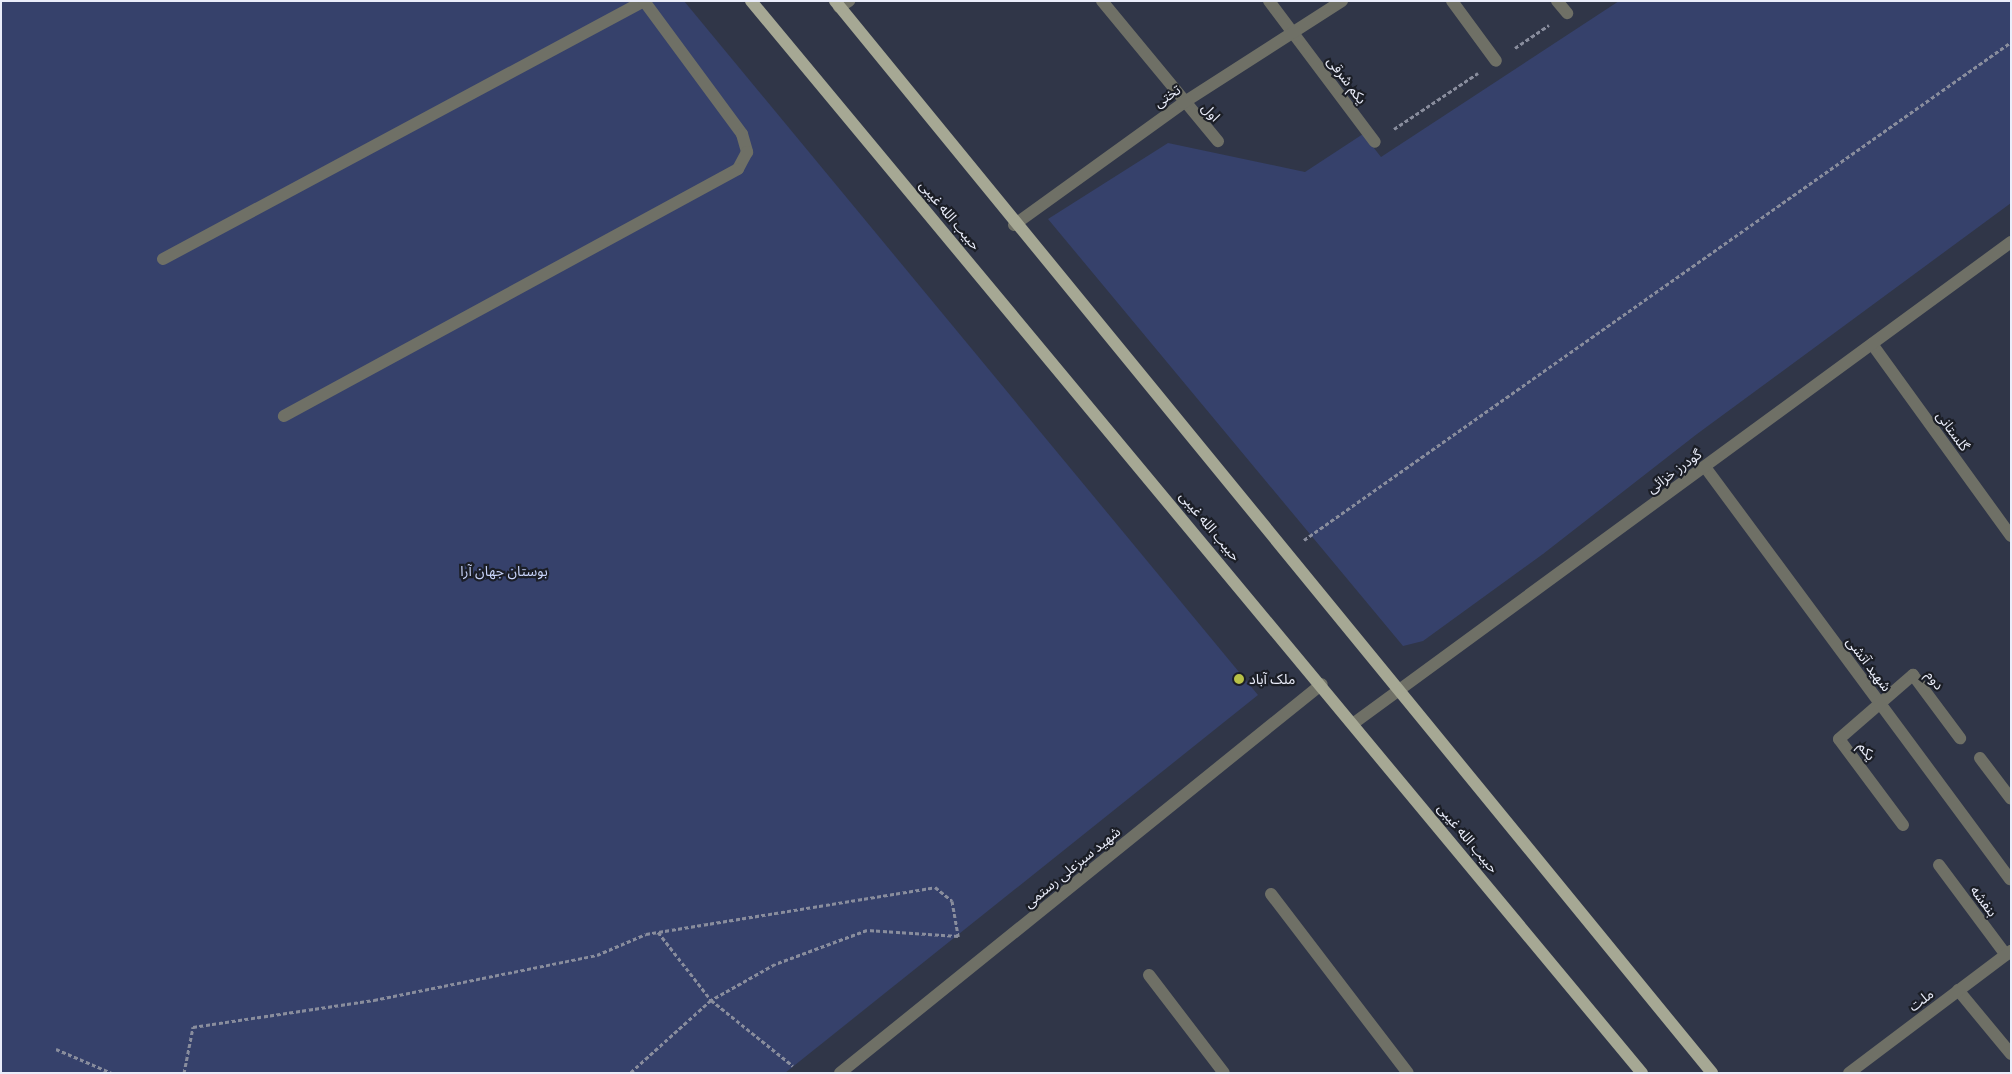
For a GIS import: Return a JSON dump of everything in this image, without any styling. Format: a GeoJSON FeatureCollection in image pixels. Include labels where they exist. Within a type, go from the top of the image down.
{"type":"FeatureCollection","features":[{"type":"Feature","properties":{"kind":"main road","name":"حبیب الله غیبی"},"geometry":{"type":"LineString","coordinates":[[751,1],[1322,684],[1642,1073]]}},
{"type":"Feature","properties":{"kind":"main road"},"geometry":{"type":"LineString","coordinates":[[841,3],[1014,225],[1289,551],[1712,1073]]}},
{"type":"Feature","properties":{"kind":"street"},"geometry":{"type":"LineString","coordinates":[[163,259],[644,1],[742,134],[747,152],[738,168],[284,416]]}},
{"type":"Feature","properties":{"kind":"street","name":"اول"},"geometry":{"type":"LineString","coordinates":[[1102,1],[1183,103],[1218,141]]}},
{"type":"Feature","properties":{"kind":"street","name":"یکم شرقی"},"geometry":{"type":"LineString","coordinates":[[1269,1],[1375,142]]}},
{"type":"Feature","properties":{"kind":"street","name":"تختی"},"geometry":{"type":"LineString","coordinates":[[1014,225],[1183,103],[1294,36],[1342,1]]}},
{"type":"Feature","properties":{"kind":"street"},"geometry":{"type":"LineString","coordinates":[[1452,1],[1496,61]]}},
{"type":"Feature","properties":{"kind":"street"},"geometry":{"type":"LineString","coordinates":[[1557,1],[1567,13]]}},
{"type":"Feature","properties":{"kind":"street","name":"گودرز خزائی"},"geometry":{"type":"LineString","coordinates":[[1354,723],[2011,242]]}},
{"type":"Feature","properties":{"kind":"street","name":"گلستانی"},"geometry":{"type":"LineString","coordinates":[[1872,344],[2006,520],[2011,536]]}},
{"type":"Feature","properties":{"kind":"street","name":"شهید آتشی"},"geometry":{"type":"LineString","coordinates":[[1705,467],[2010,879]]}},
{"type":"Feature","properties":{"kind":"street","name":"دوم"},"geometry":{"type":"LineString","coordinates":[[1880,704],[1913,676],[1960,738]]}},
{"type":"Feature","properties":{"kind":"street","name":"شهید سبزعلی رستمی"},"geometry":{"type":"LineString","coordinates":[[840,1073],[1322,684]]}},
{"type":"Feature","properties":{"kind":"street","name":"یکم"},"geometry":{"type":"LineString","coordinates":[[1880,704],[1838,739],[1903,825]]}},
{"type":"Feature","properties":{"kind":"street"},"geometry":{"type":"LineString","coordinates":[[1980,758],[2011,799]]}},
{"type":"Feature","properties":{"kind":"street","name":"بنفشه"},"geometry":{"type":"LineString","coordinates":[[1939,865],[2008,953]]}},
{"type":"Feature","properties":{"kind":"street"},"geometry":{"type":"LineString","coordinates":[[1271,894],[1408,1073]]}},
{"type":"Feature","properties":{"kind":"street","name":"ملت"},"geometry":{"type":"LineString","coordinates":[[1849,1073],[1863,1069],[1958,990],[2008,953]]}},
{"type":"Feature","properties":{"kind":"street"},"geometry":{"type":"LineString","coordinates":[[1149,975],[1224,1073]]}},
{"type":"Feature","properties":{"kind":"street"},"geometry":{"type":"LineString","coordinates":[[1958,990],[2011,1054]]}},
{"type":"Feature","properties":{"kind":"path"},"geometry":{"type":"LineString","coordinates":[[1289,551],[2011,42]]}},
{"type":"Feature","properties":{"kind":"path"},"geometry":{"type":"LineString","coordinates":[[184,1073],[193,1027],[374,1000],[597,956],[658,932],[936,887],[952,901],[958,936],[867,930],[774,964],[711,1000],[630,1073]]}},
{"type":"Feature","properties":{"kind":"path"},"geometry":{"type":"LineString","coordinates":[[658,932],[711,1000],[793,1066]]}},
{"type":"Feature","properties":{"kind":"path"},"geometry":{"type":"LineString","coordinates":[[56,1049],[112,1073]]}},
{"type":"Feature","properties":{"kind":"green space","name":"بوستان جهان آرا"},"geometry":{"type":"Polygon","coordinates":[[[1,1],[684,1],[1258,695],[785,1073],[1,1073],[1,1]]]}},
{"type":"Feature","properties":{"kind":"green space"},"geometry":{"type":"Polygon","coordinates":[[[1619,1],[2011,1],[2011,203],[1697,434],[1543,554],[1423,641],[1403,646],[1048,219],[1168,143],[1305,172],[1363,134],[1381,157],[1619,1]]]}},
{"type":"Feature","properties":{"kind":"place","name":"ملک آباد"},"geometry":{"type":"Point","coordinates":[1239,679]}}]}
